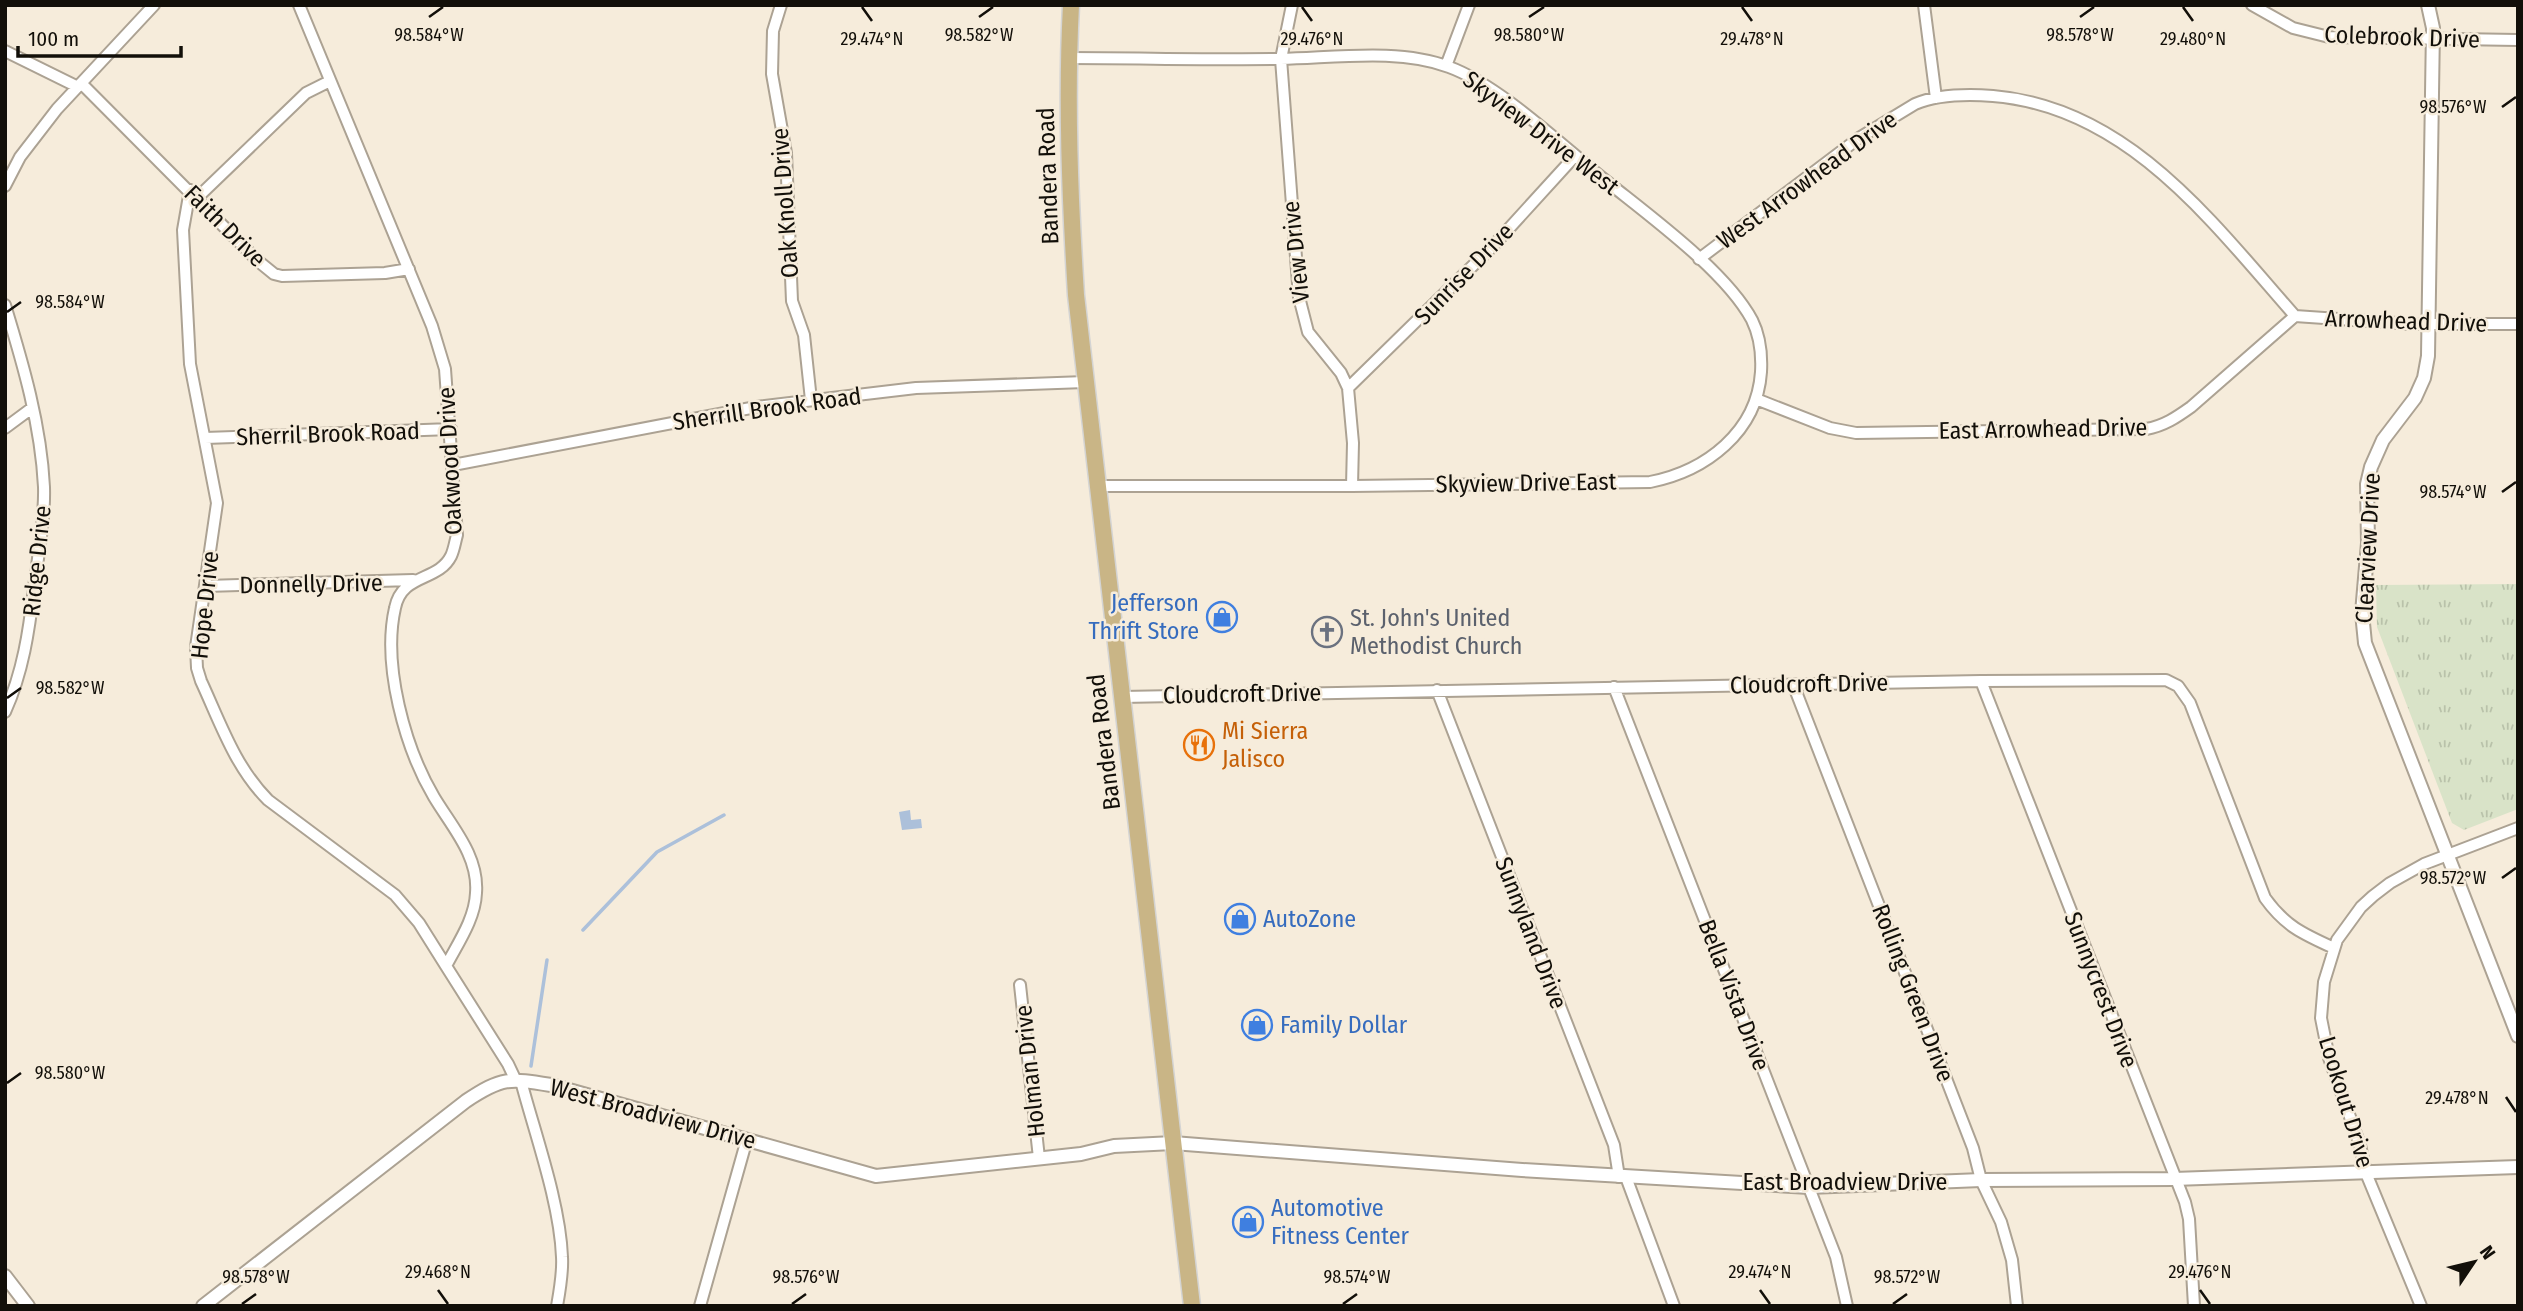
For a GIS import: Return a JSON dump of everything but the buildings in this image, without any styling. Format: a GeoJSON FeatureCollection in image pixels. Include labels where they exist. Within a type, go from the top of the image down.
{"type":"FeatureCollection","features":[{"type":"Feature","properties":{"kind":"main road","name":"Bandera Road"},"geometry":{"type":"LineString","coordinates":[[1071,5],[1070,203],[1085,382],[1192,1306]]}},
{"type":"Feature","properties":{"kind":"street"},"geometry":{"type":"LineString","coordinates":[[5,186],[13,168],[30,143],[154,5]]}},
{"type":"Feature","properties":{"kind":"street","name":"Oakwood Drive"},"geometry":{"type":"LineString","coordinates":[[299,5],[442,354],[445,369],[457,536],[451,557],[437,570],[416,579],[400,593],[395,608],[392,636],[399,706],[417,765],[463,843],[476,875],[476,893],[470,919],[446,966]]}},
{"type":"Feature","properties":{"kind":"street","name":"Oak Knoll Drive"},"geometry":{"type":"LineString","coordinates":[[781,5],[773,31],[772,74],[786,153],[792,301],[804,335],[811,400]]}},
{"type":"Feature","properties":{"kind":"street","name":"View Drive"},"geometry":{"type":"LineString","coordinates":[[1292,5],[1281,59],[1302,314],[1308,332],[1340,373],[1348,388],[1353,443],[1352,486]]}},
{"type":"Feature","properties":{"kind":"street"},"geometry":{"type":"LineString","coordinates":[[1446,66],[1469,5]]}},
{"type":"Feature","properties":{"kind":"street"},"geometry":{"type":"LineString","coordinates":[[1924,5],[1936,98]]}},
{"type":"Feature","properties":{"kind":"street","name":"Colebrook Drive"},"geometry":{"type":"LineString","coordinates":[[2252,5],[2293,28],[2329,37],[2518,40]]}},
{"type":"Feature","properties":{"kind":"street","name":"Clearview Drive"},"geometry":{"type":"LineString","coordinates":[[2428,5],[2433,39],[2428,356],[2424,378],[2409,407],[2383,440],[2371,467],[2367,484],[2368,542],[2362,613],[2365,643],[2518,1036]]}},
{"type":"Feature","properties":{"kind":"street","name":"Faith Drive"},"geometry":{"type":"LineString","coordinates":[[5,51],[80,85],[274,274],[385,273],[408,270]]}},
{"type":"Feature","properties":{"kind":"street","name":"Skyview Drive West"},"geometry":{"type":"LineString","coordinates":[[1069,58],[1371,57],[1426,60],[1446,66],[1474,78],[1498,94],[1699,259]]}},
{"type":"Feature","properties":{"kind":"street"},"geometry":{"type":"LineString","coordinates":[[193,194],[306,93],[330,81]]}},
{"type":"Feature","properties":{"kind":"street","name":"West Arrowhead Drive"},"geometry":{"type":"LineString","coordinates":[[1699,259],[1859,138],[1915,104],[1964,94],[2018,98],[2063,113],[2146,159],[2186,194],[2295,316]]}},
{"type":"Feature","properties":{"kind":"street","name":"Sunrise Drive"},"geometry":{"type":"LineString","coordinates":[[1348,388],[1493,246],[1575,156]]}},
{"type":"Feature","properties":{"kind":"street","name":"Hope Drive"},"geometry":{"type":"LineString","coordinates":[[193,194],[184,230],[190,365],[217,502],[196,647],[197,668],[212,705],[249,779],[268,800],[395,895],[419,923],[446,966]]}},
{"type":"Feature","properties":{"kind":"street","name":"Skyview Drive East"},"geometry":{"type":"LineString","coordinates":[[1097,486],[1650,482],[1693,469],[1730,442],[1746,421],[1756,399],[1761,364],[1759,337],[1742,304],[1699,259]]}},
{"type":"Feature","properties":{"kind":"street","name":"Ridge Drive"},"geometry":{"type":"LineString","coordinates":[[5,305],[23,362],[44,488],[43,518],[29,629],[21,669],[5,712]]}},
{"type":"Feature","properties":{"kind":"street","name":"Arrowhead Drive"},"geometry":{"type":"LineString","coordinates":[[2295,316],[2428,324],[2518,324]]}},
{"type":"Feature","properties":{"kind":"street","name":"East Arrowhead Drive"},"geometry":{"type":"LineString","coordinates":[[1756,399],[1830,428],[1856,433],[2146,429],[2175,419],[2191,407],[2295,316]]}},
{"type":"Feature","properties":{"kind":"street","name":"Sherrill Brook Road"},"geometry":{"type":"LineString","coordinates":[[453,465],[718,413],[811,400],[916,388],[1085,382]]}},
{"type":"Feature","properties":{"kind":"street"},"geometry":{"type":"LineString","coordinates":[[5,428],[32,408]]}},
{"type":"Feature","properties":{"kind":"street","name":"Sherril Brook Road"},"geometry":{"type":"LineString","coordinates":[[205,438],[451,429]]}},
{"type":"Feature","properties":{"kind":"street","name":"Donnelly Drive"},"geometry":{"type":"LineString","coordinates":[[206,586],[416,579]]}},
{"type":"Feature","properties":{"kind":"street","name":"Cloudcroft Drive"},"geometry":{"type":"LineString","coordinates":[[1122,697],[2156,678],[2166,680],[2178,686],[2190,703],[2265,898],[2277,915],[2292,928],[2334,948]]}},
{"type":"Feature","properties":{"kind":"street","name":"Sunnycrest Drive"},"geometry":{"type":"LineString","coordinates":[[1981,681],[2185,1202],[2189,1219],[2194,1306]]}},
{"type":"Feature","properties":{"kind":"street","name":"Rolling Green Drive"},"geometry":{"type":"LineString","coordinates":[[1793,684],[1973,1148],[1981,1180],[2001,1222],[2015,1281],[2017,1306]]}},
{"type":"Feature","properties":{"kind":"street","name":"Bella Vista Drive"},"geometry":{"type":"LineString","coordinates":[[1614,687],[1836,1257],[1847,1306]]}},
{"type":"Feature","properties":{"kind":"street","name":"Sunnyland Drive"},"geometry":{"type":"LineString","coordinates":[[1437,690],[1674,1306]]}},
{"type":"Feature","properties":{"kind":"street","name":"Lookout Drive"},"geometry":{"type":"LineString","coordinates":[[2421,1306],[2366,1173],[2358,1138],[2329,1058],[2323,1033],[2321,1003],[2324,982],[2334,948],[2351,920],[2373,896],[2401,876],[2518,828]]}},
{"type":"Feature","properties":{"kind":"street"},"geometry":{"type":"LineString","coordinates":[[446,966],[519,1081],[553,1203],[561,1242],[562,1276],[557,1306]]}},
{"type":"Feature","properties":{"kind":"street","name":"Holman Drive"},"geometry":{"type":"LineString","coordinates":[[1020,985],[1039,1158]]}},
{"type":"Feature","properties":{"kind":"street","name":"West Broadview Drive"},"geometry":{"type":"LineString","coordinates":[[203,1306],[467,1101],[495,1083],[519,1081],[551,1085],[876,1176],[1081,1154],[1114,1146],[1173,1143]]}},
{"type":"Feature","properties":{"kind":"street"},"geometry":{"type":"LineString","coordinates":[[700,1306],[747,1139]]}},
{"type":"Feature","properties":{"kind":"street","name":"East Broadview Drive"},"geometry":{"type":"LineString","coordinates":[[1173,1143],[1623,1177],[1809,1187],[1981,1180],[2174,1178],[2518,1167]]}},
{"type":"Feature","properties":{"kind":"street"},"geometry":{"type":"LineString","coordinates":[[5,1276],[28,1306]]}},
{"type":"Feature","properties":{"kind":"green space"},"geometry":{"type":"Polygon","coordinates":[[[2518,584],[2518,809],[2464,830],[2452,823],[2377,627],[2376,585],[2518,584]]]}},
{"type":"Feature","properties":{"kind":"water"},"geometry":{"type":"Polygon","coordinates":[[[910,810],[911,820],[921,819],[922,828],[902,830],[899,812],[910,810]]]}},
{"type":"Feature","properties":{"kind":"waterway"},"geometry":{"type":"LineString","coordinates":[[583,930],[657,852],[724,815]]}},
{"type":"Feature","properties":{"kind":"waterway"},"geometry":{"type":"LineString","coordinates":[[531,1066],[547,960]]}},
{"type":"Feature","properties":{"kind":"place","name":"Jefferson Thrift Store"},"geometry":{"type":"Point","coordinates":[1222,617]}},
{"type":"Feature","properties":{"kind":"place","name":"St. John's United Methodist Church"},"geometry":{"type":"Point","coordinates":[1327,632]}},
{"type":"Feature","properties":{"kind":"place","name":"Mi Sierra Jalisco"},"geometry":{"type":"Point","coordinates":[1199,745]}},
{"type":"Feature","properties":{"kind":"place","name":"AutoZone"},"geometry":{"type":"Point","coordinates":[1240,919]}},
{"type":"Feature","properties":{"kind":"place","name":"Family Dollar"},"geometry":{"type":"Point","coordinates":[1257,1025]}},
{"type":"Feature","properties":{"kind":"place","name":"Automotive Fitness Center"},"geometry":{"type":"Point","coordinates":[1248,1222]}}]}
